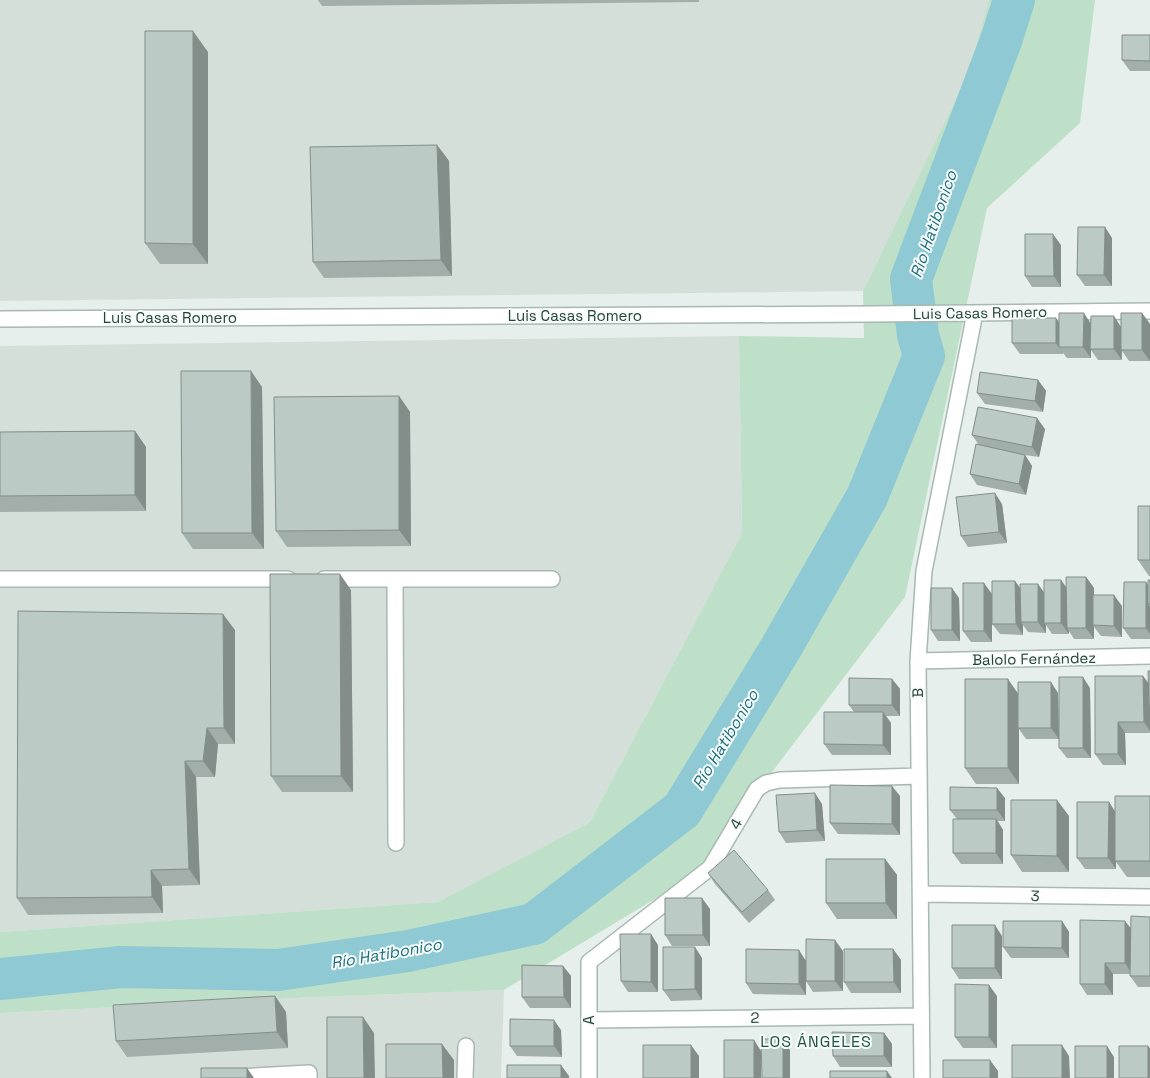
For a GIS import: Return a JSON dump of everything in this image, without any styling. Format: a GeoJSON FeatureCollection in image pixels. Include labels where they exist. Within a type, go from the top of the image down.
{"type":"FeatureCollection","features":[{"type":"Feature","properties":{"kind":"street","name":"Luis Casas Romero"},"geometry":{"type":"LineString","coordinates":[[0,320],[1150,311]]}},
{"type":"Feature","properties":{"kind":"street","name":"B"},"geometry":{"type":"LineString","coordinates":[[922,1078],[918,661],[924,570],[975,313]]}},
{"type":"Feature","properties":{"kind":"street"},"geometry":{"type":"LineString","coordinates":[[395,579],[396,843]]}},
{"type":"Feature","properties":{"kind":"street"},"geometry":{"type":"LineString","coordinates":[[0,580],[552,579]]}},
{"type":"Feature","properties":{"kind":"street","name":"Balolo Fernández"},"geometry":{"type":"LineString","coordinates":[[918,661],[1150,656]]}},
{"type":"Feature","properties":{"kind":"street","name":"4"},"geometry":{"type":"LineString","coordinates":[[588,962],[710,868],[757,789],[766,783],[780,780],[919,776]]}},
{"type":"Feature","properties":{"kind":"street","name":"3"},"geometry":{"type":"LineString","coordinates":[[921,894],[1150,897]]}},
{"type":"Feature","properties":{"kind":"street","name":"A"},"geometry":{"type":"LineString","coordinates":[[588,962],[589,1078]]}},
{"type":"Feature","properties":{"kind":"street","name":"2"},"geometry":{"type":"LineString","coordinates":[[589,1020],[921,1016]]}},
{"type":"Feature","properties":{"kind":"street"},"geometry":{"type":"LineString","coordinates":[[465,1078],[466,1046]]}},
{"type":"Feature","properties":{"kind":"street"},"geometry":{"type":"LineString","coordinates":[[221,1078],[309,1073],[309,1078]]}},
{"type":"Feature","properties":{"kind":"shaded area"},"geometry":{"type":"Polygon","coordinates":[[[0,0],[989,0],[968,74],[863,291],[0,301],[0,0]]]}},
{"type":"Feature","properties":{"kind":"shaded area"},"geometry":{"type":"Polygon","coordinates":[[[739,336],[742,533],[590,822],[438,902],[0,932],[0,346],[739,336]]]}},
{"type":"Feature","properties":{"kind":"shaded area"},"geometry":{"type":"Polygon","coordinates":[[[504,990],[501,1078],[0,1078],[0,1013],[316,997],[504,990]]]}},
{"type":"Feature","properties":{"kind":"green space"},"geometry":{"type":"Polygon","coordinates":[[[989,0],[1095,0],[1080,123],[987,208],[905,597],[693,876],[504,990],[316,997],[0,1013],[0,932],[438,902],[590,822],[742,533],[739,336],[864,338],[863,291],[968,74],[989,0]]]}},
{"type":"Feature","properties":{"kind":"building"},"geometry":{"type":"Polygon","coordinates":[[[145,31],[193,31],[193,244],[145,243],[145,31]]]}},
{"type":"Feature","properties":{"kind":"building"},"geometry":{"type":"Polygon","coordinates":[[[1122,35],[1150,35],[1150,61],[1122,60],[1122,35]]]}},
{"type":"Feature","properties":{"kind":"building"},"geometry":{"type":"Polygon","coordinates":[[[437,145],[441,260],[313,262],[310,147],[437,145]]]}},
{"type":"Feature","properties":{"kind":"building"},"geometry":{"type":"Polygon","coordinates":[[[1078,227],[1105,227],[1104,275],[1077,275],[1078,227]]]}},
{"type":"Feature","properties":{"kind":"building"},"geometry":{"type":"Polygon","coordinates":[[[1025,234],[1053,234],[1054,276],[1025,276],[1025,234]]]}},
{"type":"Feature","properties":{"kind":"building"},"geometry":{"type":"Polygon","coordinates":[[[1059,313],[1084,313],[1083,347],[1059,347],[1059,313]]]}},
{"type":"Feature","properties":{"kind":"building"},"geometry":{"type":"Polygon","coordinates":[[[1121,313],[1142,313],[1142,350],[1121,350],[1121,313]]]}},
{"type":"Feature","properties":{"kind":"building"},"geometry":{"type":"Polygon","coordinates":[[[1091,316],[1114,316],[1114,349],[1090,349],[1091,316]]]}},
{"type":"Feature","properties":{"kind":"building"},"geometry":{"type":"Polygon","coordinates":[[[1012,318],[1056,318],[1056,343],[1012,343],[1012,318]]]}},
{"type":"Feature","properties":{"kind":"building"},"geometry":{"type":"Polygon","coordinates":[[[181,371],[251,371],[252,533],[182,533],[181,371]]]}},
{"type":"Feature","properties":{"kind":"building"},"geometry":{"type":"Polygon","coordinates":[[[980,372],[1038,380],[1035,401],[977,393],[980,372]]]}},
{"type":"Feature","properties":{"kind":"building"},"geometry":{"type":"Polygon","coordinates":[[[399,396],[399,530],[276,531],[274,397],[399,396]]]}},
{"type":"Feature","properties":{"kind":"building"},"geometry":{"type":"Polygon","coordinates":[[[978,407],[1037,418],[1032,447],[972,435],[978,407]]]}},
{"type":"Feature","properties":{"kind":"building"},"geometry":{"type":"Polygon","coordinates":[[[135,431],[135,495],[0,496],[0,432],[135,431]]]}},
{"type":"Feature","properties":{"kind":"building"},"geometry":{"type":"Polygon","coordinates":[[[976,444],[1025,455],[1019,484],[970,474],[976,444]]]}},
{"type":"Feature","properties":{"kind":"building"},"geometry":{"type":"Polygon","coordinates":[[[995,493],[999,532],[961,536],[956,497],[995,493]]]}},
{"type":"Feature","properties":{"kind":"building"},"geometry":{"type":"Polygon","coordinates":[[[1138,506],[1150,506],[1150,560],[1138,560],[1138,506]]]}},
{"type":"Feature","properties":{"kind":"building"},"geometry":{"type":"Polygon","coordinates":[[[270,574],[340,574],[341,776],[271,776],[270,574]]]}},
{"type":"Feature","properties":{"kind":"building"},"geometry":{"type":"Polygon","coordinates":[[[1066,577],[1086,577],[1086,628],[1067,628],[1066,577]]]}},
{"type":"Feature","properties":{"kind":"building"},"geometry":{"type":"Polygon","coordinates":[[[1044,580],[1061,580],[1061,623],[1044,623],[1044,580]]]}},
{"type":"Feature","properties":{"kind":"building"},"geometry":{"type":"Polygon","coordinates":[[[1148,580],[1150,580],[1150,604],[1148,604],[1148,580]]]}},
{"type":"Feature","properties":{"kind":"building"},"geometry":{"type":"Polygon","coordinates":[[[992,581],[1015,581],[1016,624],[992,624],[992,581]]]}},
{"type":"Feature","properties":{"kind":"building"},"geometry":{"type":"Polygon","coordinates":[[[1124,582],[1146,582],[1146,628],[1123,628],[1124,582]]]}},
{"type":"Feature","properties":{"kind":"building"},"geometry":{"type":"Polygon","coordinates":[[[963,583],[984,583],[984,631],[963,631],[963,583]]]}},
{"type":"Feature","properties":{"kind":"building"},"geometry":{"type":"Polygon","coordinates":[[[1020,584],[1038,584],[1038,622],[1021,622],[1020,584]]]}},
{"type":"Feature","properties":{"kind":"building"},"geometry":{"type":"Polygon","coordinates":[[[931,588],[952,588],[952,630],[931,630],[931,588]]]}},
{"type":"Feature","properties":{"kind":"building"},"geometry":{"type":"Polygon","coordinates":[[[1093,595],[1114,595],[1114,626],[1093,625],[1093,595]]]}},
{"type":"Feature","properties":{"kind":"building"},"geometry":{"type":"Polygon","coordinates":[[[18,611],[223,614],[224,728],[207,728],[203,761],[185,761],[189,869],[151,870],[152,897],[17,898],[18,611]]]}},
{"type":"Feature","properties":{"kind":"building"},"geometry":{"type":"Polygon","coordinates":[[[1148,671],[1150,671],[1150,706],[1149,706],[1148,671]]]}},
{"type":"Feature","properties":{"kind":"building"},"geometry":{"type":"Polygon","coordinates":[[[1095,676],[1143,676],[1144,722],[1118,722],[1118,754],[1095,754],[1095,676]]]}},
{"type":"Feature","properties":{"kind":"building"},"geometry":{"type":"Polygon","coordinates":[[[1059,677],[1083,677],[1083,748],[1059,748],[1059,677]]]}},
{"type":"Feature","properties":{"kind":"building"},"geometry":{"type":"Polygon","coordinates":[[[849,678],[892,679],[892,705],[849,705],[849,678]]]}},
{"type":"Feature","properties":{"kind":"building"},"geometry":{"type":"Polygon","coordinates":[[[965,679],[1008,679],[1008,768],[965,768],[965,679]]]}},
{"type":"Feature","properties":{"kind":"building"},"geometry":{"type":"Polygon","coordinates":[[[1018,682],[1051,682],[1051,728],[1018,728],[1018,682]]]}},
{"type":"Feature","properties":{"kind":"building"},"geometry":{"type":"Polygon","coordinates":[[[824,712],[883,712],[883,745],[824,744],[824,712]]]}},
{"type":"Feature","properties":{"kind":"building"},"geometry":{"type":"Polygon","coordinates":[[[830,785],[892,786],[892,824],[830,823],[830,785]]]}},
{"type":"Feature","properties":{"kind":"building"},"geometry":{"type":"Polygon","coordinates":[[[950,787],[997,788],[997,810],[950,810],[950,787]]]}},
{"type":"Feature","properties":{"kind":"building"},"geometry":{"type":"Polygon","coordinates":[[[815,793],[817,830],[779,832],[776,795],[815,793]]]}},
{"type":"Feature","properties":{"kind":"building"},"geometry":{"type":"Polygon","coordinates":[[[1115,796],[1150,796],[1150,861],[1115,861],[1115,796]]]}},
{"type":"Feature","properties":{"kind":"building"},"geometry":{"type":"Polygon","coordinates":[[[1011,800],[1057,800],[1057,856],[1011,855],[1011,800]]]}},
{"type":"Feature","properties":{"kind":"building"},"geometry":{"type":"Polygon","coordinates":[[[1077,802],[1109,802],[1108,858],[1077,858],[1077,802]]]}},
{"type":"Feature","properties":{"kind":"building"},"geometry":{"type":"Polygon","coordinates":[[[953,819],[996,819],[996,853],[953,853],[953,819]]]}},
{"type":"Feature","properties":{"kind":"building"},"geometry":{"type":"Polygon","coordinates":[[[734,850],[768,890],[742,912],[708,873],[734,850]]]}},
{"type":"Feature","properties":{"kind":"building"},"geometry":{"type":"Polygon","coordinates":[[[826,859],[885,859],[886,903],[826,903],[826,859]]]}},
{"type":"Feature","properties":{"kind":"building"},"geometry":{"type":"Polygon","coordinates":[[[665,898],[702,898],[703,935],[665,935],[665,898]]]}},
{"type":"Feature","properties":{"kind":"building"},"geometry":{"type":"Polygon","coordinates":[[[1131,916],[1150,917],[1150,976],[1130,976],[1131,916]]]}},
{"type":"Feature","properties":{"kind":"building"},"geometry":{"type":"Polygon","coordinates":[[[1080,920],[1125,921],[1125,963],[1105,963],[1105,984],[1080,984],[1080,920]]]}},
{"type":"Feature","properties":{"kind":"building"},"geometry":{"type":"Polygon","coordinates":[[[1003,921],[1062,921],[1062,948],[1003,947],[1003,921]]]}},
{"type":"Feature","properties":{"kind":"building"},"geometry":{"type":"Polygon","coordinates":[[[952,925],[995,925],[995,968],[952,968],[952,925]]]}},
{"type":"Feature","properties":{"kind":"building"},"geometry":{"type":"Polygon","coordinates":[[[620,934],[651,934],[651,982],[621,981],[620,934]]]}},
{"type":"Feature","properties":{"kind":"building"},"geometry":{"type":"Polygon","coordinates":[[[806,939],[835,940],[835,981],[806,981],[806,939]]]}},
{"type":"Feature","properties":{"kind":"building"},"geometry":{"type":"Polygon","coordinates":[[[663,947],[695,947],[695,989],[663,990],[663,947]]]}},
{"type":"Feature","properties":{"kind":"building"},"geometry":{"type":"Polygon","coordinates":[[[746,949],[799,950],[799,984],[746,983],[746,949]]]}},
{"type":"Feature","properties":{"kind":"building"},"geometry":{"type":"Polygon","coordinates":[[[844,949],[893,949],[894,982],[844,982],[844,949]]]}},
{"type":"Feature","properties":{"kind":"building"},"geometry":{"type":"Polygon","coordinates":[[[522,965],[563,966],[564,997],[522,997],[522,965]]]}},
{"type":"Feature","properties":{"kind":"building"},"geometry":{"type":"Polygon","coordinates":[[[955,984],[989,985],[989,1037],[955,1037],[955,984]]]}},
{"type":"Feature","properties":{"kind":"building"},"geometry":{"type":"Polygon","coordinates":[[[275,996],[277,1032],[116,1041],[113,1005],[275,996]]]}},
{"type":"Feature","properties":{"kind":"building"},"geometry":{"type":"Polygon","coordinates":[[[327,1017],[363,1017],[364,1078],[327,1078],[327,1017]]]}},
{"type":"Feature","properties":{"kind":"building"},"geometry":{"type":"Polygon","coordinates":[[[510,1019],[554,1020],[554,1046],[510,1046],[510,1019]]]}},
{"type":"Feature","properties":{"kind":"building"},"geometry":{"type":"Polygon","coordinates":[[[832,1032],[884,1033],[884,1056],[833,1056],[832,1032]]]}},
{"type":"Feature","properties":{"kind":"building"},"geometry":{"type":"Polygon","coordinates":[[[761,1039],[783,1039],[783,1078],[762,1078],[761,1039]]]}},
{"type":"Feature","properties":{"kind":"building"},"geometry":{"type":"Polygon","coordinates":[[[724,1040],[754,1040],[754,1078],[724,1078],[724,1040]]]}},
{"type":"Feature","properties":{"kind":"building"},"geometry":{"type":"Polygon","coordinates":[[[386,1044],[442,1044],[443,1078],[386,1078],[386,1044]]]}},
{"type":"Feature","properties":{"kind":"building"},"geometry":{"type":"Polygon","coordinates":[[[643,1045],[691,1045],[691,1078],[643,1078],[643,1045]]]}},
{"type":"Feature","properties":{"kind":"building"},"geometry":{"type":"Polygon","coordinates":[[[1012,1045],[1062,1045],[1062,1078],[1012,1078],[1012,1045]]]}},
{"type":"Feature","properties":{"kind":"building"},"geometry":{"type":"Polygon","coordinates":[[[1075,1046],[1107,1046],[1107,1078],[1075,1078],[1075,1046]]]}},
{"type":"Feature","properties":{"kind":"building"},"geometry":{"type":"Polygon","coordinates":[[[1119,1046],[1148,1046],[1148,1078],[1119,1078],[1119,1046]]]}},
{"type":"Feature","properties":{"kind":"building"},"geometry":{"type":"Polygon","coordinates":[[[943,1060],[990,1060],[990,1078],[943,1078],[943,1060]]]}},
{"type":"Feature","properties":{"kind":"building"},"geometry":{"type":"Polygon","coordinates":[[[507,1065],[561,1065],[561,1078],[507,1078],[507,1065]]]}},
{"type":"Feature","properties":{"kind":"building"},"geometry":{"type":"Polygon","coordinates":[[[201,1068],[247,1068],[247,1078],[201,1078],[201,1068]]]}},
{"type":"Feature","properties":{"kind":"building"},"geometry":{"type":"Polygon","coordinates":[[[830,1071],[887,1071],[887,1078],[830,1078],[830,1071]]]}},
{"type":"Feature","properties":{"kind":"waterway","name":"Río Hatibonico"},"geometry":{"type":"LineString","coordinates":[[0,979],[121,967],[278,970],[408,951],[534,924],[682,810],[782,646],[867,497],[924,356],[918,335],[911,279],[1002,38],[1014,0]]}},
{"type":"Feature","properties":{"kind":"district","name":"LOS ÁNGELES"},"geometry":{"type":"Point","coordinates":[816,1041]}}]}
